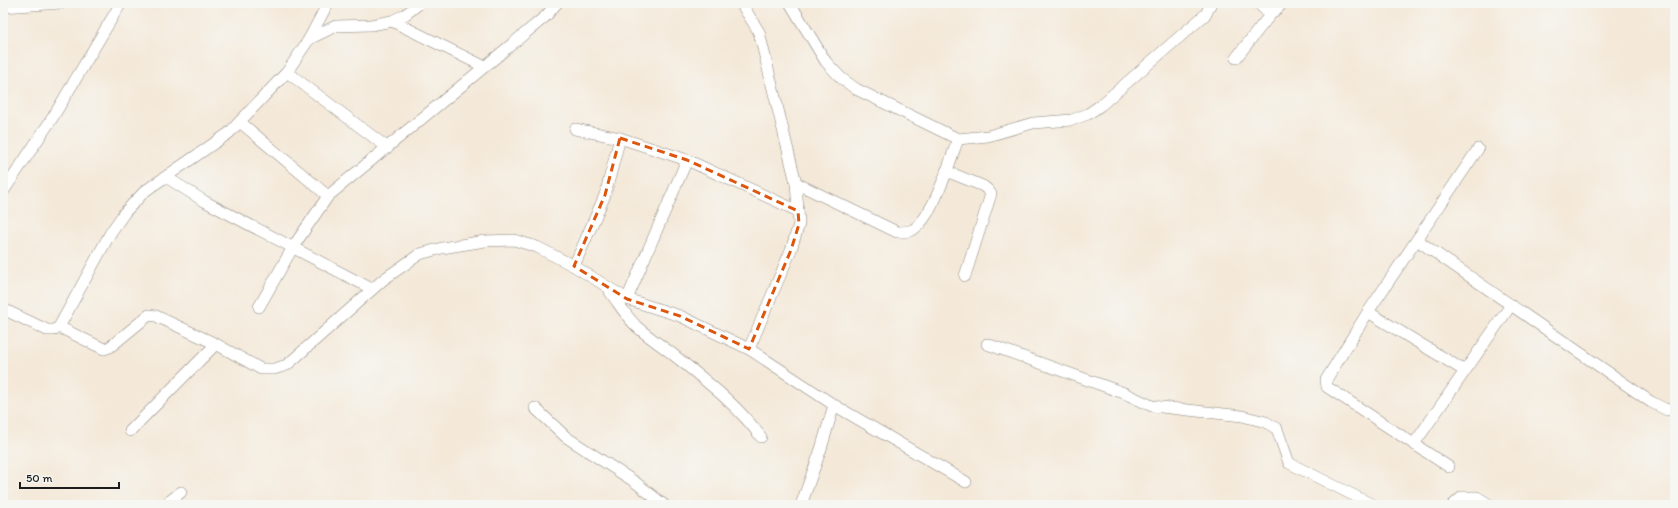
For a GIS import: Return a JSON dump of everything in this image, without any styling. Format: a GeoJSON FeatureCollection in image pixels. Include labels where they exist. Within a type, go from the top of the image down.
{"type":"FeatureCollection","features":[{"type":"Feature","properties":{"kind":"street"},"geometry":{"type":"LineString","coordinates":[[3,7],[61,3]]}},
{"type":"Feature","properties":{"kind":"street"},"geometry":{"type":"LineString","coordinates":[[3,192],[53,117],[121,3]]}},
{"type":"Feature","properties":{"kind":"street"},"geometry":{"type":"LineString","coordinates":[[3,309],[47,330],[54,330],[59,327],[111,232],[125,212],[145,191],[229,133],[240,122],[287,72],[309,40],[328,3]]}},
{"type":"Feature","properties":{"kind":"street"},"geometry":{"type":"LineString","coordinates":[[309,40],[336,26],[372,25],[392,21],[406,14],[420,3]]}},
{"type":"Feature","properties":{"kind":"street"},"geometry":{"type":"LineString","coordinates":[[259,308],[293,248],[328,196],[388,148],[483,66],[546,16],[557,3]]}},
{"type":"Feature","properties":{"kind":"street"},"geometry":{"type":"LineString","coordinates":[[741,3],[759,32],[796,183],[799,224],[791,250],[749,349]]}},
{"type":"Feature","properties":{"kind":"street"},"geometry":{"type":"LineString","coordinates":[[790,3],[826,62],[841,78],[856,89],[958,139],[988,136],[1033,123],[1072,120],[1088,114],[1101,105],[1183,35],[1206,14],[1211,3]]}},
{"type":"Feature","properties":{"kind":"street"},"geometry":{"type":"LineString","coordinates":[[1258,3],[1270,15]]}},
{"type":"Feature","properties":{"kind":"street"},"geometry":{"type":"LineString","coordinates":[[1236,58],[1270,15],[1283,3]]}},
{"type":"Feature","properties":{"kind":"street"},"geometry":{"type":"LineString","coordinates":[[392,21],[483,66]]}},
{"type":"Feature","properties":{"kind":"street"},"geometry":{"type":"LineString","coordinates":[[287,72],[388,148]]}},
{"type":"Feature","properties":{"kind":"street"},"geometry":{"type":"LineString","coordinates":[[240,122],[328,196]]}},
{"type":"Feature","properties":{"kind":"street"},"geometry":{"type":"LineString","coordinates":[[575,129],[620,138],[687,160],[798,211]]}},
{"type":"Feature","properties":{"kind":"street"},"geometry":{"type":"LineString","coordinates":[[574,266],[605,195],[620,138]]}},
{"type":"Feature","properties":{"kind":"street"},"geometry":{"type":"LineString","coordinates":[[796,183],[897,232],[912,231],[921,223],[932,207],[958,139]]}},
{"type":"Feature","properties":{"kind":"street"},"geometry":{"type":"LineString","coordinates":[[1449,467],[1327,387],[1326,380],[1368,312],[1478,149]]}},
{"type":"Feature","properties":{"kind":"street"},"geometry":{"type":"LineString","coordinates":[[627,299],[687,160]]}},
{"type":"Feature","properties":{"kind":"street"},"geometry":{"type":"LineString","coordinates":[[946,171],[984,186],[991,194],[965,276]]}},
{"type":"Feature","properties":{"kind":"street"},"geometry":{"type":"LineString","coordinates":[[166,177],[204,201],[372,289]]}},
{"type":"Feature","properties":{"kind":"street"},"geometry":{"type":"LineString","coordinates":[[59,327],[97,347],[104,348],[110,347],[149,315],[156,316],[216,344],[261,368],[274,369],[287,365],[372,289],[420,254],[442,248],[485,242],[514,240],[537,247],[574,266],[627,299],[680,316],[749,349],[834,405],[966,482]]}},
{"type":"Feature","properties":{"kind":"street"},"geometry":{"type":"LineString","coordinates":[[1417,240],[1651,402],[1667,410],[1675,408]]}},
{"type":"Feature","properties":{"kind":"street"},"geometry":{"type":"LineString","coordinates":[[606,287],[624,313],[637,327],[728,401],[747,418],[761,437]]}},
{"type":"Feature","properties":{"kind":"street"},"geometry":{"type":"LineString","coordinates":[[1414,444],[1512,305]]}},
{"type":"Feature","properties":{"kind":"street"},"geometry":{"type":"LineString","coordinates":[[1368,312],[1465,371]]}},
{"type":"Feature","properties":{"kind":"street"},"geometry":{"type":"LineString","coordinates":[[130,432],[216,344]]}},
{"type":"Feature","properties":{"kind":"street"},"geometry":{"type":"LineString","coordinates":[[987,344],[1124,393],[1152,406],[1242,416],[1266,422],[1277,429],[1289,463],[1372,505]]}},
{"type":"Feature","properties":{"kind":"street"},"geometry":{"type":"LineString","coordinates":[[801,505],[821,449],[834,405]]}},
{"type":"Feature","properties":{"kind":"street"},"geometry":{"type":"LineString","coordinates":[[535,408],[566,437],[635,482],[664,505]]}},
{"type":"Feature","properties":{"kind":"street"},"geometry":{"type":"LineString","coordinates":[[165,505],[181,492]]}},
{"type":"Feature","properties":{"kind":"street"},"geometry":{"type":"LineString","coordinates":[[1453,505],[1462,496],[1477,497],[1490,505]]}},
{"type":"Feature","properties":{"kind":"highlighted area"},"geometry":{"type":"Polygon","coordinates":[[[620,138],[687,160],[798,211],[799,224],[791,250],[749,349],[680,316],[627,299],[574,266],[605,195],[620,138]]]}}]}
